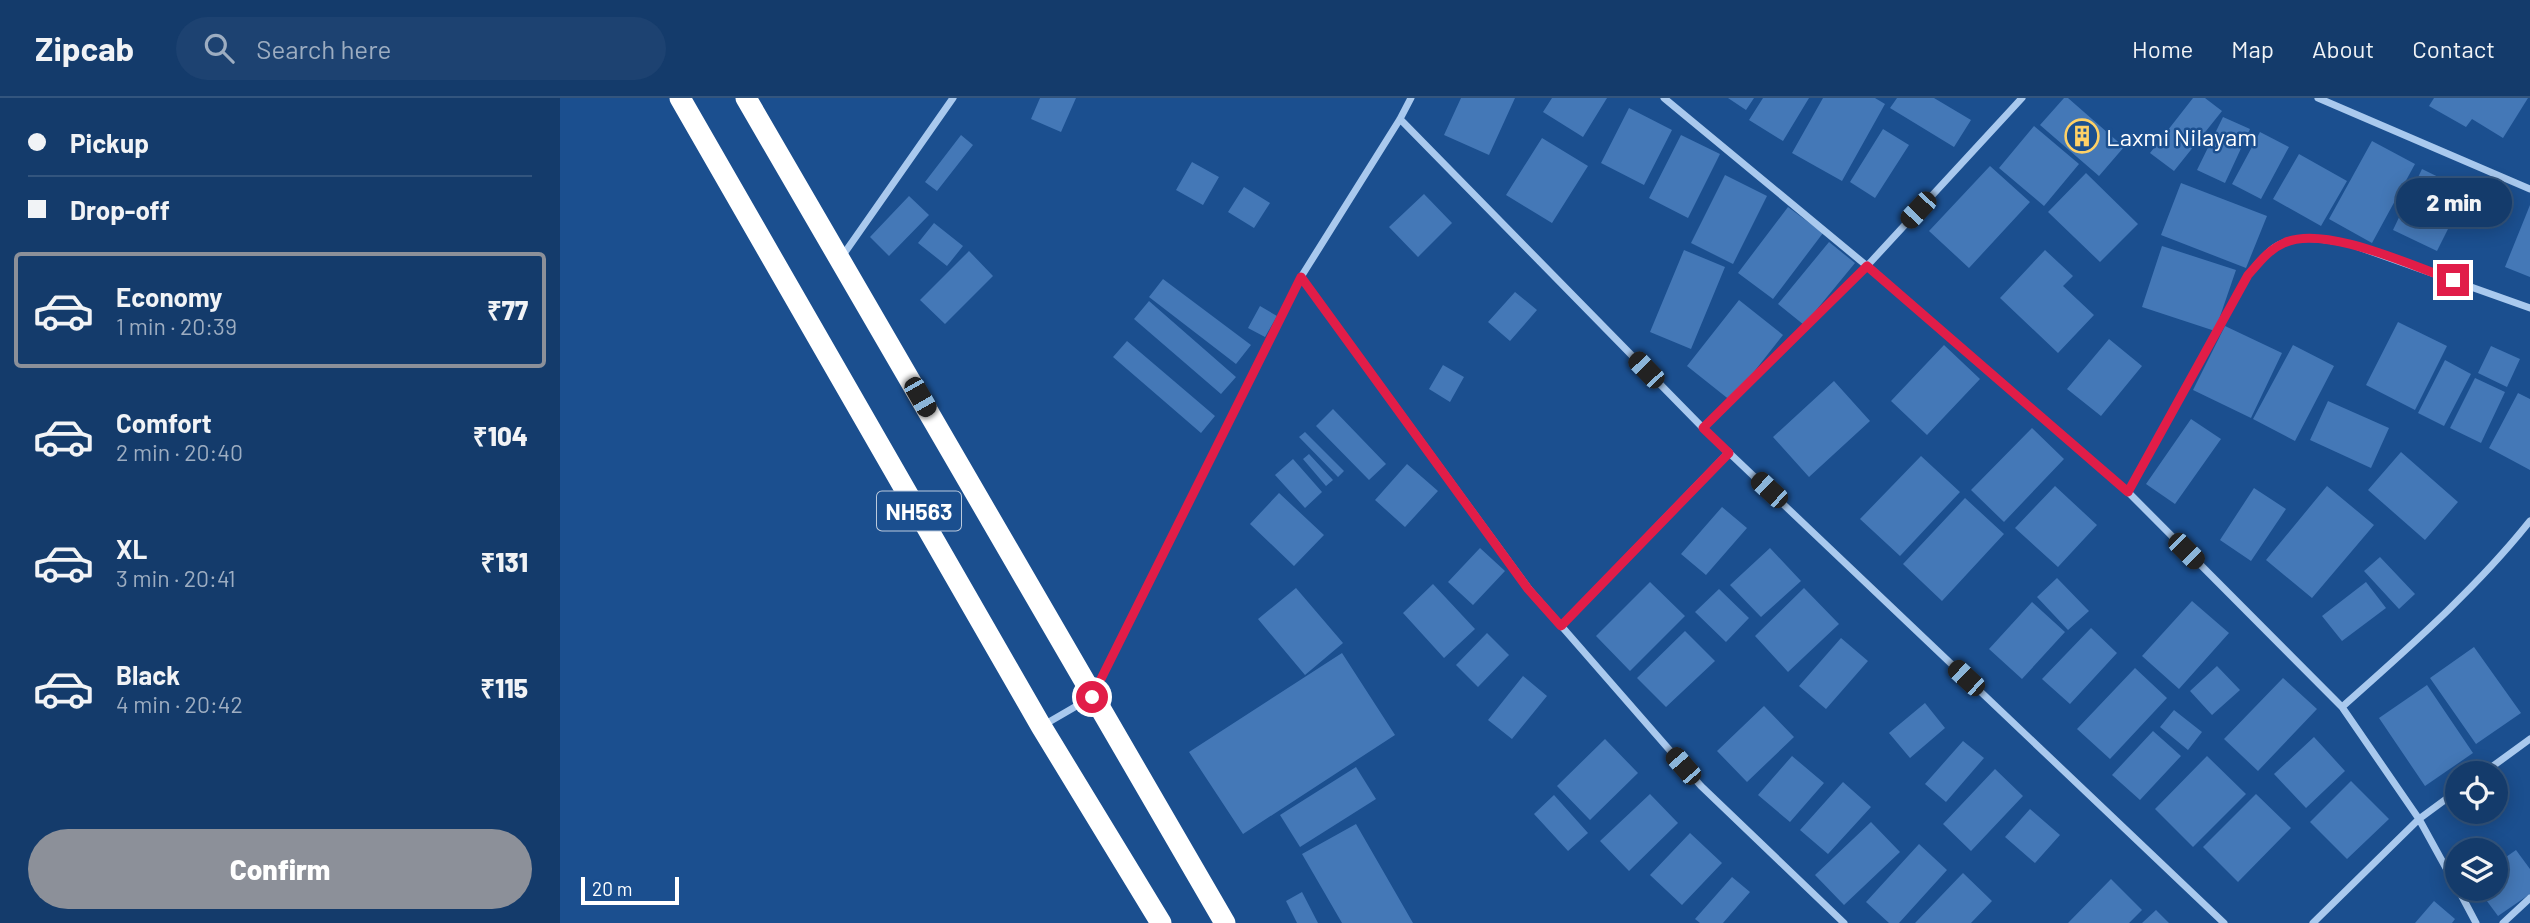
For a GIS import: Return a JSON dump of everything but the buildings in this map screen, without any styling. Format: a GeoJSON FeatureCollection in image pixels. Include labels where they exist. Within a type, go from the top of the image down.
{"type":"FeatureCollection","features":[{"type":"Feature","properties":{"kind":"highway","name":"NH563"},"geometry":{"type":"LineString","coordinates":[[680,98],[1041,726],[1161,923]]}},
{"type":"Feature","properties":{"kind":"highway","name":"NH563"},"geometry":{"type":"LineString","coordinates":[[747,98],[1225,923]]}},
{"type":"Feature","properties":{"kind":"street"},"geometry":{"type":"LineString","coordinates":[[841,258],[953,98]]}},
{"type":"Feature","properties":{"kind":"street"},"geometry":{"type":"LineString","coordinates":[[1041,726],[1092,697],[1301,277],[1411,98]]}},
{"type":"Feature","properties":{"kind":"street"},"geometry":{"type":"LineString","coordinates":[[1664,98],[1867,266],[2128,492],[2342,707],[2419,819],[2445,866]]}},
{"type":"Feature","properties":{"kind":"street"},"geometry":{"type":"LineString","coordinates":[[1703,428],[1867,266],[2022,98]]}},
{"type":"Feature","properties":{"kind":"street"},"geometry":{"type":"LineString","coordinates":[[2318,98],[2530,189]]}},
{"type":"Feature","properties":{"kind":"street"},"geometry":{"type":"LineString","coordinates":[[1400,119],[1703,428],[2224,923]]}},
{"type":"Feature","properties":{"kind":"street"},"geometry":{"type":"LineString","coordinates":[[2128,492],[2248,275],[2270,250],[2287,241],[2319,238],[2350,244],[2530,308]]}},
{"type":"Feature","properties":{"kind":"street"},"geometry":{"type":"LineString","coordinates":[[1301,277],[1528,589],[1701,786],[1844,923]]}},
{"type":"Feature","properties":{"kind":"street"},"geometry":{"type":"LineString","coordinates":[[1561,626],[1729,453]]}},
{"type":"Feature","properties":{"kind":"street"},"geometry":{"type":"LineString","coordinates":[[2342,707],[2434,625],[2507,551],[2530,521]]}},
{"type":"Feature","properties":{"kind":"street"},"geometry":{"type":"LineString","coordinates":[[2500,761],[2530,739]]}},
{"type":"Feature","properties":{"kind":"street"},"geometry":{"type":"LineString","coordinates":[[2313,923],[2419,819],[2445,800]]}},
{"type":"Feature","properties":{"kind":"street"},"geometry":{"type":"LineString","coordinates":[[2503,923],[2530,898]]}},
{"type":"Feature","properties":{"kind":"street"},"geometry":{"type":"LineString","coordinates":[[2464,901],[2476,923]]}},
{"type":"Feature","properties":{"kind":"place","name":"Laxmi Nilayam"},"geometry":{"type":"Point","coordinates":[2082,136]}},
{"type":"Feature","properties":{"kind":"route"},"geometry":{"type":"LineString","coordinates":[[1092,697],[1301,277],[1528,589],[1561,626],[1729,453],[1703,428],[1867,266],[2128,492],[2248,275],[2270,250],[2287,241],[2319,238],[2350,244],[2453,280]]}}]}
